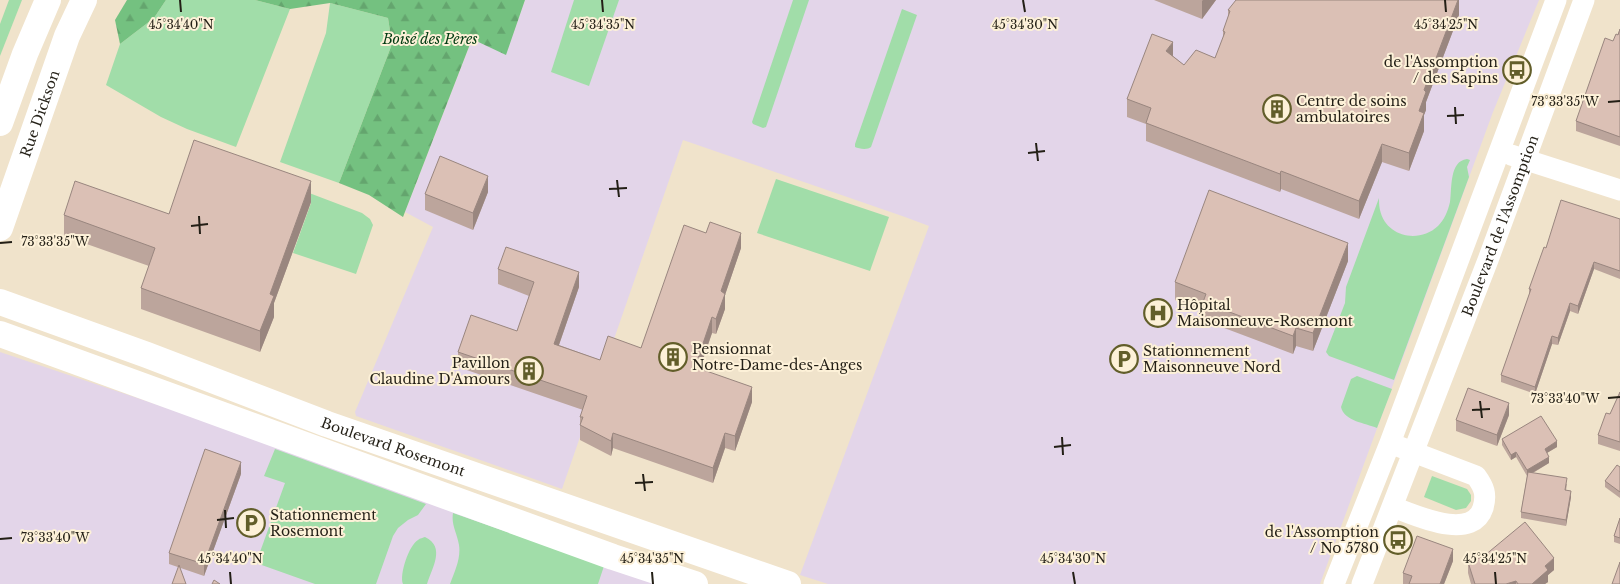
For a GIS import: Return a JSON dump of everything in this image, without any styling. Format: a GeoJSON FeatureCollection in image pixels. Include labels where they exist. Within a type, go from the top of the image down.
{"type":"FeatureCollection","features":[{"type":"Feature","properties":{"kind":"main road"},"geometry":{"type":"LineString","coordinates":[[0,123],[25,54],[48,0]]}},
{"type":"Feature","properties":{"kind":"main road","name":"Rue Dickson"},"geometry":{"type":"LineString","coordinates":[[0,228],[67,36],[84,0]]}},
{"type":"Feature","properties":{"kind":"main road","name":"Boulevard Rosemont"},"geometry":{"type":"LineString","coordinates":[[0,302],[156,358],[328,424],[788,584]]}},
{"type":"Feature","properties":{"kind":"main road","name":"Boulevard Rosemont"},"geometry":{"type":"LineString","coordinates":[[0,334],[613,557],[695,584]]}},
{"type":"Feature","properties":{"kind":"street","name":"Boulevard de l'Assomption"},"geometry":{"type":"LineString","coordinates":[[1334,584],[1390,443],[1556,0]]}},
{"type":"Feature","properties":{"kind":"street","name":"Boulevard de l'Assomption"},"geometry":{"type":"LineString","coordinates":[[1362,584],[1488,260],[1584,0]]}},
{"type":"Feature","properties":{"kind":"street"},"geometry":{"type":"LineString","coordinates":[[1499,151],[1620,190]]}},
{"type":"Feature","properties":{"kind":"street"},"geometry":{"type":"LineString","coordinates":[[1390,443],[1476,476],[1484,486],[1486,496],[1481,515],[1471,523],[1458,526],[1437,522],[1393,507]]}},
{"type":"Feature","properties":{"kind":"shaded area","name":"Hôpital Maisonneuve-Rosemont"},"geometry":{"type":"Polygon","coordinates":[[[525,0],[1539,0],[1493,112],[1320,584],[828,584],[800,575],[929,226],[905,217],[683,140],[562,489],[356,416],[355,412],[433,227],[405,212],[472,39],[506,54],[525,0]]]}},
{"type":"Feature","properties":{"kind":"shaded area"},"geometry":{"type":"Polygon","coordinates":[[[0,352],[693,584],[0,584],[0,352]]]}},
{"type":"Feature","properties":{"kind":"green space"},"geometry":{"type":"Polygon","coordinates":[[[9,0],[22,0],[0,56],[0,24],[9,0]]]}},
{"type":"Feature","properties":{"kind":"green space"},"geometry":{"type":"Polygon","coordinates":[[[127,0],[166,0],[154,18],[120,44],[115,20],[127,0]]]}},
{"type":"Feature","properties":{"kind":"green space"},"geometry":{"type":"Polygon","coordinates":[[[166,0],[255,0],[290,9],[236,147],[161,117],[106,85],[120,44],[154,18],[166,0]]]}},
{"type":"Feature","properties":{"kind":"green space","name":"Boisé des Pères"},"geometry":{"type":"Polygon","coordinates":[[[255,0],[525,0],[506,55],[472,39],[403,217],[369,195],[339,183],[392,44],[388,18],[330,3],[290,9],[255,0]]]}},
{"type":"Feature","properties":{"kind":"green space"},"geometry":{"type":"Polygon","coordinates":[[[574,0],[619,0],[589,86],[551,72],[574,0]]]}},
{"type":"Feature","properties":{"kind":"green space"},"geometry":{"type":"Polygon","coordinates":[[[793,0],[809,0],[766,127],[763,128],[752,122],[793,0]]]}},
{"type":"Feature","properties":{"kind":"green space"},"geometry":{"type":"Polygon","coordinates":[[[330,3],[388,18],[392,44],[339,183],[280,162],[326,33],[330,3]]]}},
{"type":"Feature","properties":{"kind":"green space"},"geometry":{"type":"Polygon","coordinates":[[[902,9],[917,15],[871,147],[866,149],[857,148],[855,144],[902,9]]]}},
{"type":"Feature","properties":{"kind":"green space"},"geometry":{"type":"Polygon","coordinates":[[[1470,160],[1467,167],[1469,177],[1394,380],[1329,356],[1326,352],[1345,303],[1346,287],[1379,198],[1383,219],[1396,232],[1413,236],[1430,232],[1440,224],[1447,212],[1454,170],[1461,161],[1470,160]]]}},
{"type":"Feature","properties":{"kind":"green space"},"geometry":{"type":"Polygon","coordinates":[[[776,179],[889,217],[870,271],[757,233],[776,179]]]}},
{"type":"Feature","properties":{"kind":"green space"},"geometry":{"type":"Polygon","coordinates":[[[296,188],[362,213],[370,219],[373,225],[356,274],[293,253],[311,203],[296,188]]]}},
{"type":"Feature","properties":{"kind":"green space"},"geometry":{"type":"Polygon","coordinates":[[[1357,376],[1392,389],[1377,428],[1356,421],[1346,415],[1341,407],[1351,379],[1357,376]]]}},
{"type":"Feature","properties":{"kind":"green space"},"geometry":{"type":"Polygon","coordinates":[[[275,449],[426,504],[418,515],[398,528],[393,536],[376,584],[315,584],[256,563],[285,483],[264,476],[275,449]]]}},
{"type":"Feature","properties":{"kind":"green space"},"geometry":{"type":"Polygon","coordinates":[[[1432,476],[1467,489],[1471,495],[1471,501],[1466,508],[1456,510],[1424,497],[1432,476]]]}},
{"type":"Feature","properties":{"kind":"green space"},"geometry":{"type":"Polygon","coordinates":[[[453,513],[604,566],[598,584],[450,584],[459,555],[453,513]]]}},
{"type":"Feature","properties":{"kind":"green space"},"geometry":{"type":"Polygon","coordinates":[[[425,537],[435,546],[436,552],[436,558],[427,584],[403,584],[402,574],[408,554],[415,543],[425,537]]]}},
{"type":"Feature","properties":{"kind":"building","name":"Centre de soins ambulatoires"},"geometry":{"type":"Polygon","coordinates":[[[1236,0],[1458,0],[1424,90],[1426,92],[1419,111],[1424,113],[1409,153],[1382,144],[1359,201],[1281,171],[1280,174],[1146,123],[1151,108],[1127,99],[1152,34],[1173,42],[1166,51],[1184,65],[1196,50],[1215,58],[1225,32],[1223,31],[1230,11],[1228,10],[1236,0]]]}},
{"type":"Feature","properties":{"kind":"building"},"geometry":{"type":"Polygon","coordinates":[[[1620,29],[1620,137],[1576,121],[1605,38],[1613,41],[1620,29]]]}},
{"type":"Feature","properties":{"kind":"building"},"geometry":{"type":"Polygon","coordinates":[[[194,140],[311,181],[270,294],[274,296],[260,331],[141,288],[155,248],[64,215],[75,181],[169,214],[194,140]]]}},
{"type":"Feature","properties":{"kind":"building"},"geometry":{"type":"Polygon","coordinates":[[[440,156],[488,176],[473,213],[425,194],[440,156]]]}},
{"type":"Feature","properties":{"kind":"building"},"geometry":{"type":"Polygon","coordinates":[[[1209,190],[1348,243],[1313,333],[1296,328],[1293,336],[1203,302],[1206,294],[1175,282],[1209,190]]]}},
{"type":"Feature","properties":{"kind":"building"},"geometry":{"type":"Polygon","coordinates":[[[1561,200],[1620,219],[1620,271],[1594,262],[1578,306],[1570,303],[1558,338],[1552,336],[1535,387],[1501,375],[1561,200]]]}},
{"type":"Feature","properties":{"kind":"building"},"geometry":{"type":"Polygon","coordinates":[[[710,222],[741,233],[721,291],[725,294],[716,319],[712,317],[695,367],[752,387],[735,436],[725,433],[713,468],[613,433],[611,441],[580,425],[583,417],[580,417],[587,396],[458,352],[471,315],[517,331],[534,282],[498,269],[506,247],[579,272],[554,344],[600,360],[608,336],[641,348],[684,225],[706,233],[710,222]]]}},
{"type":"Feature","properties":{"kind":"building"},"geometry":{"type":"Polygon","coordinates":[[[1468,388],[1509,403],[1497,435],[1456,420],[1468,388]]]}},
{"type":"Feature","properties":{"kind":"building"},"geometry":{"type":"Polygon","coordinates":[[[1620,392],[1620,442],[1598,435],[1606,413],[1610,414],[1620,392]]]}},
{"type":"Feature","properties":{"kind":"building"},"geometry":{"type":"Polygon","coordinates":[[[1541,416],[1557,441],[1545,449],[1549,457],[1527,470],[1516,452],[1511,455],[1502,439],[1541,416]]]}},
{"type":"Feature","properties":{"kind":"building"},"geometry":{"type":"Polygon","coordinates":[[[205,449],[241,462],[204,564],[169,553],[205,449]]]}},
{"type":"Feature","properties":{"kind":"building"},"geometry":{"type":"Polygon","coordinates":[[[1617,465],[1620,467],[1620,492],[1605,481],[1617,465]]]}},
{"type":"Feature","properties":{"kind":"building"},"geometry":{"type":"Polygon","coordinates":[[[1528,472],[1567,478],[1565,490],[1571,491],[1566,520],[1521,512],[1528,472]]]}},
{"type":"Feature","properties":{"kind":"building"},"geometry":{"type":"Polygon","coordinates":[[[1620,518],[1620,538],[1614,536],[1620,518]]]}},
{"type":"Feature","properties":{"kind":"building"},"geometry":{"type":"Polygon","coordinates":[[[1525,522],[1554,558],[1545,566],[1548,570],[1532,584],[1518,584],[1516,581],[1506,584],[1475,584],[1468,562],[1484,556],[1525,522]]]}},
{"type":"Feature","properties":{"kind":"building"},"geometry":{"type":"Polygon","coordinates":[[[1417,536],[1453,549],[1440,584],[1409,584],[1412,576],[1403,573],[1417,536]]]}},
{"type":"Feature","properties":{"kind":"building"},"geometry":{"type":"Polygon","coordinates":[[[1620,562],[1620,584],[1612,584],[1620,562]]]}},
{"type":"Feature","properties":{"kind":"building"},"geometry":{"type":"Polygon","coordinates":[[[179,565],[186,584],[172,584],[179,565]]]}},
{"type":"Feature","properties":{"kind":"building"},"geometry":{"type":"Polygon","coordinates":[[[214,580],[220,584],[212,584],[214,580]]]}},
{"type":"Feature","properties":{"kind":"place","name":"de l'Assomption / des Sapins"},"geometry":{"type":"Point","coordinates":[1517,70]}},
{"type":"Feature","properties":{"kind":"place","name":"Centre de soins ambulatoires"},"geometry":{"type":"Point","coordinates":[1277,109]}},
{"type":"Feature","properties":{"kind":"place","name":"Hôpital Maisonneuve-Rosemont"},"geometry":{"type":"Point","coordinates":[1158,313]}},
{"type":"Feature","properties":{"kind":"place","name":"Pensionnat Notre-Dame-des-Anges"},"geometry":{"type":"Point","coordinates":[673,357]}},
{"type":"Feature","properties":{"kind":"place","name":"Stationnement Maisonneuve Nord"},"geometry":{"type":"Point","coordinates":[1124,359]}},
{"type":"Feature","properties":{"kind":"place","name":"Pavillon Claudine D'Amours"},"geometry":{"type":"Point","coordinates":[529,371]}},
{"type":"Feature","properties":{"kind":"place","name":"Stationnement Rosemont"},"geometry":{"type":"Point","coordinates":[251,523]}},
{"type":"Feature","properties":{"kind":"place","name":"de l'Assomption / No 5780"},"geometry":{"type":"Point","coordinates":[1398,540]}}]}
